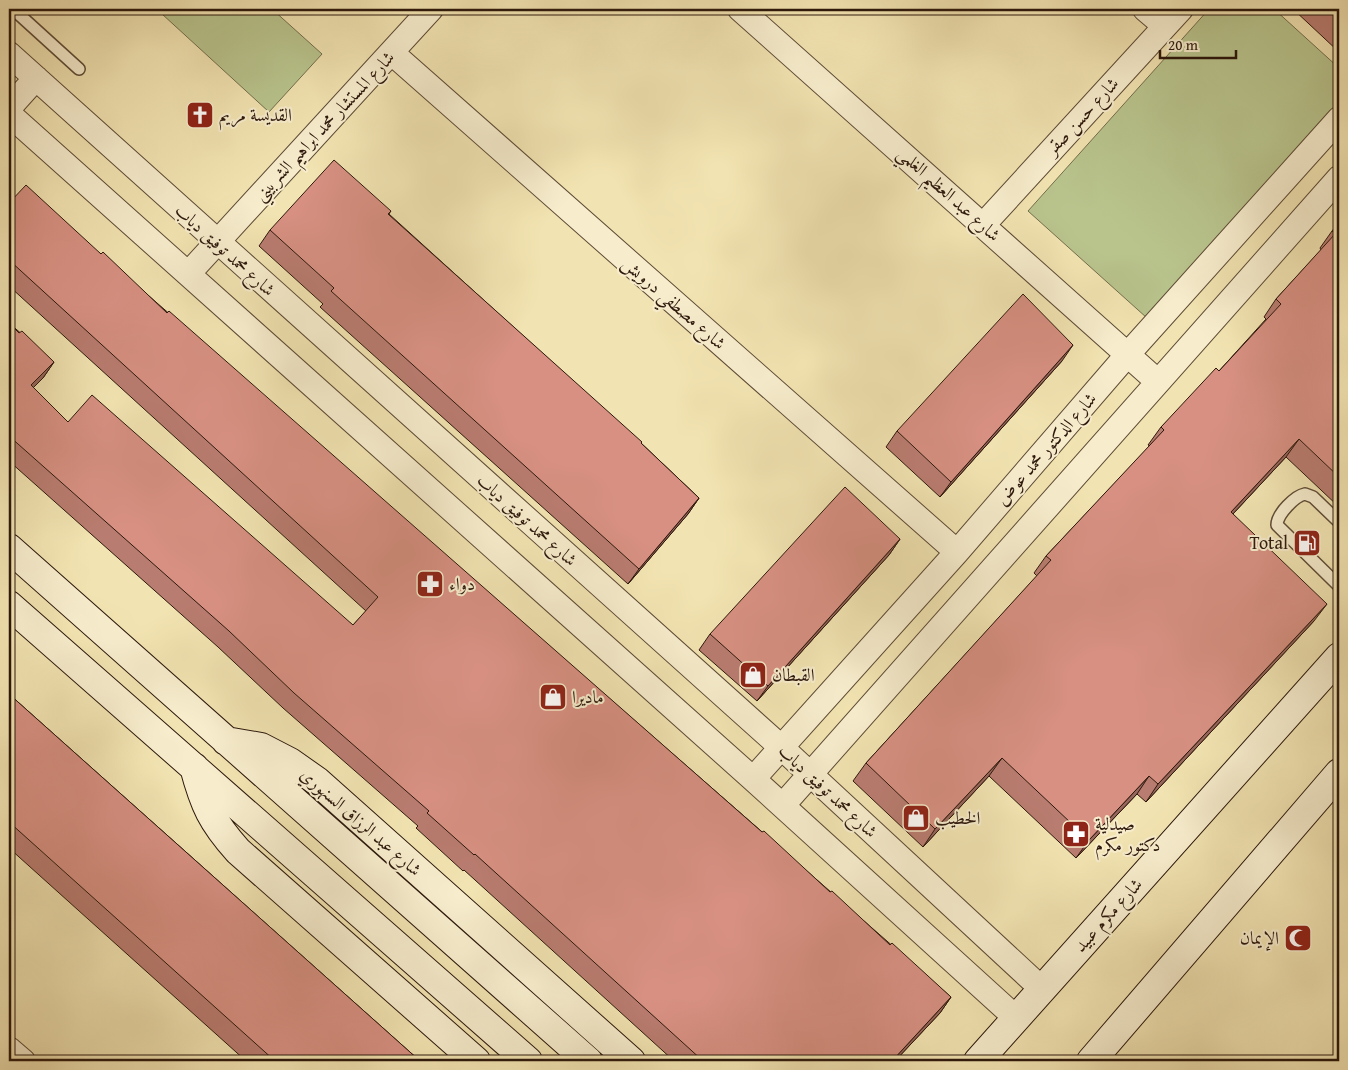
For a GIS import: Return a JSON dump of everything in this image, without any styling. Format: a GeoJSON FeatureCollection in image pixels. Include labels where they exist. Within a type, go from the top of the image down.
{"type":"FeatureCollection","features":[{"type":"Feature","properties":{"kind":"street","name":"شارع المستشار محمد ابراهيم الشربيني"},"geometry":{"type":"LineString","coordinates":[[188,274],[392,54],[431,9]]}},
{"type":"Feature","properties":{"kind":"street","name":"شارع عبد العظيم الغلمي"},"geometry":{"type":"LineString","coordinates":[[740,9],[984,224],[1157,380]]}},
{"type":"Feature","properties":{"kind":"street"},"geometry":{"type":"LineString","coordinates":[[1145,9],[1165,26]]}},
{"type":"Feature","properties":{"kind":"street","name":"شارع حسن صقر"},"geometry":{"type":"LineString","coordinates":[[984,224],[1180,9]]}},
{"type":"Feature","properties":{"kind":"street","name":"شارع محمد توفيق دياب"},"geometry":{"type":"LineString","coordinates":[[9,54],[811,774],[1042,989]]}},
{"type":"Feature","properties":{"kind":"street","name":"شارع مصطفي درويش"},"geometry":{"type":"LineString","coordinates":[[392,54],[957,552]]}},
{"type":"Feature","properties":{"kind":"street"},"geometry":{"type":"LineString","coordinates":[[9,108],[36,78]]}},
{"type":"Feature","properties":{"kind":"street"},"geometry":{"type":"LineString","coordinates":[[9,114],[783,805],[1016,1018]]}},
{"type":"Feature","properties":{"kind":"street","name":"شارع الدكتور محمد عوض"},"geometry":{"type":"LineString","coordinates":[[754,779],[957,552],[1128,354],[1339,119]]}},
{"type":"Feature","properties":{"kind":"street"},"geometry":{"type":"LineString","coordinates":[[783,805],[1157,380],[1339,178]]}},
{"type":"Feature","properties":{"kind":"street"},"geometry":{"type":"LineString","coordinates":[[9,548],[588,1061]]}},
{"type":"Feature","properties":{"kind":"street"},"geometry":{"type":"LineString","coordinates":[[9,605],[528,1061]]}},
{"type":"Feature","properties":{"kind":"street","name":"شارع مكرم عبيد"},"geometry":{"type":"LineString","coordinates":[[978,1061],[1339,657]]}},
{"type":"Feature","properties":{"kind":"street","name":"شارع عبد الرزاق السنهوري"},"geometry":{"type":"LineString","coordinates":[[225,741],[261,747],[290,762],[317,781],[632,1061]]}},
{"type":"Feature","properties":{"kind":"street"},"geometry":{"type":"LineString","coordinates":[[194,767],[202,798],[217,827],[238,851],[476,1061]]}},
{"type":"Feature","properties":{"kind":"street"},"geometry":{"type":"LineString","coordinates":[[1091,1061],[1335,786]]}},
{"type":"Feature","properties":{"kind":"street"},"geometry":{"type":"LineString","coordinates":[[9,1049],[23,1061]]}},
{"type":"Feature","properties":{"kind":"lane"},"geometry":{"type":"LineString","coordinates":[[13,9],[79,69]]}},
{"type":"Feature","properties":{"kind":"lane"},"geometry":{"type":"LineString","coordinates":[[1339,522],[1313,497],[1305,494],[1298,496],[1279,516],[1277,525],[1339,586]]}},
{"type":"Feature","properties":{"kind":"green space"},"geometry":{"type":"Polygon","coordinates":[[[167,9],[272,9],[322,54],[269,112],[162,14],[167,9]]]}},
{"type":"Feature","properties":{"kind":"green space"},"geometry":{"type":"Polygon","coordinates":[[[1209,9],[1274,9],[1339,68],[1339,103],[1147,318],[1028,211],[1209,9]]]}},
{"type":"Feature","properties":{"kind":"building"},"geometry":{"type":"Polygon","coordinates":[[[1329,9],[1339,9],[1339,18],[1329,9]]]}},
{"type":"Feature","properties":{"kind":"building"},"geometry":{"type":"Polygon","coordinates":[[[334,160],[391,211],[388,214],[642,442],[699,498],[639,569],[331,291],[334,288],[270,230],[334,160]]]}},
{"type":"Feature","properties":{"kind":"building"},"geometry":{"type":"Polygon","coordinates":[[[26,185],[101,254],[103,252],[167,313],[169,311],[762,832],[764,831],[890,945],[892,943],[951,997],[892,1061],[703,1061],[475,854],[427,813],[429,811],[294,693],[229,631],[9,436],[9,323],[19,333],[22,331],[54,362],[31,385],[68,422],[92,395],[353,625],[378,597],[9,260],[9,203],[26,185]]]}},
{"type":"Feature","properties":{"kind":"building"},"geometry":{"type":"Polygon","coordinates":[[[1339,223],[1339,477],[1299,439],[1231,512],[1327,604],[1158,784],[1149,776],[1089,840],[1002,758],[935,829],[866,763],[1051,560],[1046,556],[1164,430],[1161,427],[1216,368],[1219,371],[1281,304],[1276,299],[1335,234],[1332,231],[1339,223]]]}},
{"type":"Feature","properties":{"kind":"building"},"geometry":{"type":"Polygon","coordinates":[[[1023,294],[1073,345],[951,482],[897,431],[1023,294]]]}},
{"type":"Feature","properties":{"kind":"building"},"geometry":{"type":"Polygon","coordinates":[[[845,487],[900,539],[768,686],[710,634],[845,487]]]}},
{"type":"Feature","properties":{"kind":"building"},"geometry":{"type":"Polygon","coordinates":[[[9,694],[420,1061],[275,1061],[9,822],[9,694]]]}},
{"type":"Feature","properties":{"kind":"place","name":"القديسة مريم"},"geometry":{"type":"Point","coordinates":[200,115]}},
{"type":"Feature","properties":{"kind":"place","name":"Total"},"geometry":{"type":"Point","coordinates":[1307,543]}},
{"type":"Feature","properties":{"kind":"place","name":"دواء"},"geometry":{"type":"Point","coordinates":[430,584]}},
{"type":"Feature","properties":{"kind":"place","name":"القبطان"},"geometry":{"type":"Point","coordinates":[753,675]}},
{"type":"Feature","properties":{"kind":"place","name":"ماديرا"},"geometry":{"type":"Point","coordinates":[553,697]}},
{"type":"Feature","properties":{"kind":"place","name":"الخطيب"},"geometry":{"type":"Point","coordinates":[916,818]}},
{"type":"Feature","properties":{"kind":"place","name":"صيدلية دكتور مكرم"},"geometry":{"type":"Point","coordinates":[1076,834]}},
{"type":"Feature","properties":{"kind":"place","name":"الإيمان"},"geometry":{"type":"Point","coordinates":[1298,938]}}]}
